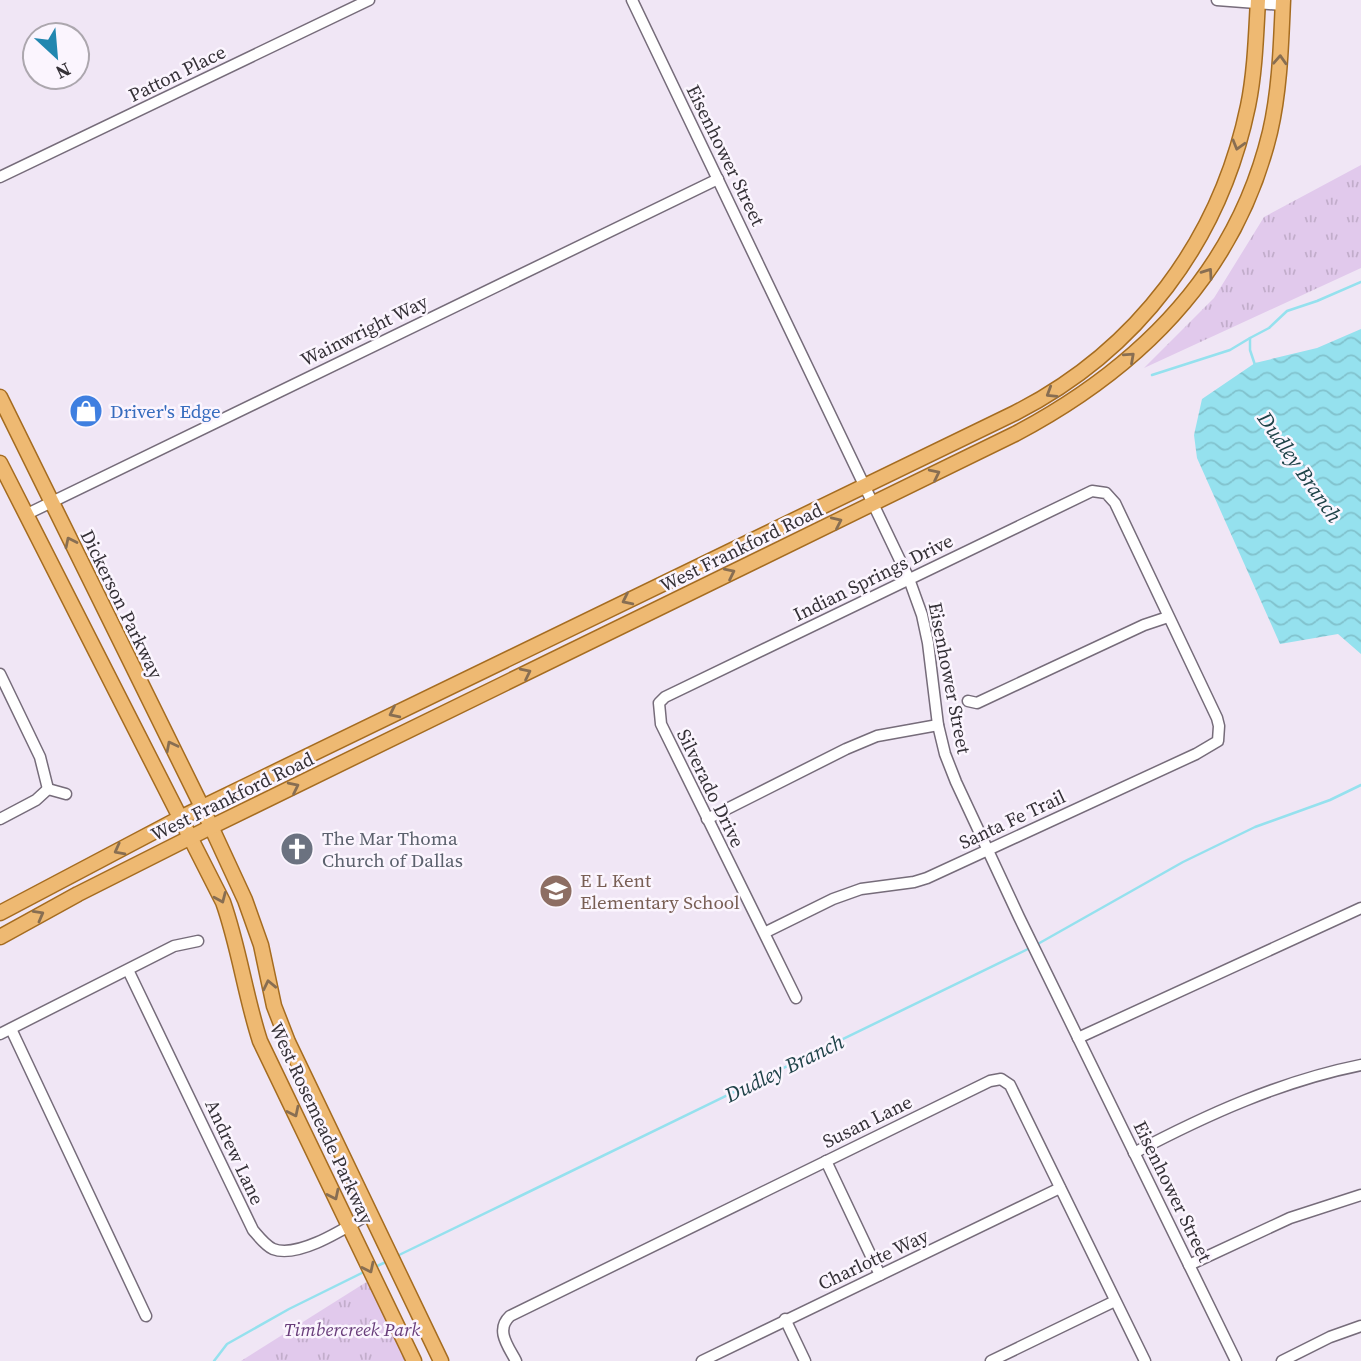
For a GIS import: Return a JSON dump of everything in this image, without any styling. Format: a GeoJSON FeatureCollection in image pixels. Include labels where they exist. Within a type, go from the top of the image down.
{"type":"FeatureCollection","features":[{"type":"Feature","properties":{"kind":"main road","name":"West Frankford Road"},"geometry":{"type":"LineString","coordinates":[[0,913],[202,807],[1015,413],[1078,376],[1125,335],[1172,282],[1192,252],[1228,177],[1248,105],[1257,1]]}},
{"type":"Feature","properties":{"kind":"main road","name":"West Frankford Road"},"geometry":{"type":"LineString","coordinates":[[0,937],[190,837],[1051,415],[1103,381],[1164,325],[1198,286],[1218,259],[1247,200],[1269,134],[1279,73],[1283,2]]}},
{"type":"Feature","properties":{"kind":"main road","name":"Dickerson Parkway"},"geometry":{"type":"LineString","coordinates":[[0,397],[211,827]]}},
{"type":"Feature","properties":{"kind":"main road"},"geometry":{"type":"LineString","coordinates":[[0,463],[180,818]]}},
{"type":"Feature","properties":{"kind":"main road","name":"West Rosemeade Parkway"},"geometry":{"type":"LineString","coordinates":[[180,818],[223,902],[234,933],[251,1013],[260,1041],[414,1361]]}},
{"type":"Feature","properties":{"kind":"main road","name":"West Rosemeade Parkway"},"geometry":{"type":"LineString","coordinates":[[211,827],[258,934],[274,1006],[288,1042],[441,1361]]}},
{"type":"Feature","properties":{"kind":"street","name":"Patton Place"},"geometry":{"type":"LineString","coordinates":[[0,177],[369,0]]}},
{"type":"Feature","properties":{"kind":"street","name":"Eisenhower Street"},"geometry":{"type":"LineString","coordinates":[[632,0],[909,579],[922,615],[928,643],[938,725],[956,782],[1236,1361]]}},
{"type":"Feature","properties":{"kind":"street"},"geometry":{"type":"LineString","coordinates":[[1217,0],[1283,2]]}},
{"type":"Feature","properties":{"kind":"street","name":"Wainwright Way"},"geometry":{"type":"LineString","coordinates":[[25,514],[718,179]]}},
{"type":"Feature","properties":{"kind":"street","name":"Indian Springs Drive"},"geometry":{"type":"LineString","coordinates":[[659,703],[664,697],[1091,491],[1106,493],[1115,503],[1168,617]]}},
{"type":"Feature","properties":{"kind":"street"},"geometry":{"type":"LineString","coordinates":[[968,701],[977,702],[1144,625],[1168,617]]}},
{"type":"Feature","properties":{"kind":"street","name":"Santa Fe Trail"},"geometry":{"type":"LineString","coordinates":[[764,933],[833,899],[861,889],[914,882],[988,851],[1196,754],[1218,741],[1219,726],[1168,617]]}},
{"type":"Feature","properties":{"kind":"street"},"geometry":{"type":"LineString","coordinates":[[0,674],[40,757],[48,789]]}},
{"type":"Feature","properties":{"kind":"street","name":"Silverado Drive"},"geometry":{"type":"LineString","coordinates":[[659,703],[660,724],[796,998]]}},
{"type":"Feature","properties":{"kind":"street"},"geometry":{"type":"LineString","coordinates":[[707,819],[846,748],[877,736],[938,725]]}},
{"type":"Feature","properties":{"kind":"street"},"geometry":{"type":"LineString","coordinates":[[48,789],[66,794]]}},
{"type":"Feature","properties":{"kind":"street"},"geometry":{"type":"LineString","coordinates":[[0,818],[36,800],[48,789]]}},
{"type":"Feature","properties":{"kind":"street"},"geometry":{"type":"LineString","coordinates":[[1078,1038],[1361,908]]}},
{"type":"Feature","properties":{"kind":"street"},"geometry":{"type":"LineString","coordinates":[[146,1315],[5,1031],[174,946],[198,941]]}},
{"type":"Feature","properties":{"kind":"street","name":"Andrew Lane"},"geometry":{"type":"LineString","coordinates":[[128,970],[253,1230],[273,1248],[292,1251],[351,1231],[372,1220]]}},
{"type":"Feature","properties":{"kind":"street"},"geometry":{"type":"LineString","coordinates":[[1134,1153],[1242,1101],[1361,1065]]}},
{"type":"Feature","properties":{"kind":"street","name":"Susan Lane"},"geometry":{"type":"LineString","coordinates":[[516,1361],[502,1334],[503,1322],[510,1316],[990,1081],[1001,1079],[1010,1085],[1145,1361]]}},
{"type":"Feature","properties":{"kind":"street"},"geometry":{"type":"LineString","coordinates":[[826,1161],[880,1275]]}},
{"type":"Feature","properties":{"kind":"street","name":"Charlotte Way"},"geometry":{"type":"LineString","coordinates":[[702,1361],[1060,1188]]}},
{"type":"Feature","properties":{"kind":"street"},"geometry":{"type":"LineString","coordinates":[[1189,1265],[1290,1218],[1361,1195]]}},
{"type":"Feature","properties":{"kind":"street"},"geometry":{"type":"LineString","coordinates":[[991,1361],[1115,1301]]}},
{"type":"Feature","properties":{"kind":"street"},"geometry":{"type":"LineString","coordinates":[[785,1320],[805,1361]]}},
{"type":"Feature","properties":{"kind":"street"},"geometry":{"type":"LineString","coordinates":[[1282,1361],[1361,1326]]}},
{"type":"Feature","properties":{"kind":"green space"},"geometry":{"type":"Polygon","coordinates":[[[1361,165],[1361,268],[1144,368],[1214,298],[1264,217],[1361,165]]]}},
{"type":"Feature","properties":{"kind":"green space","name":"Timbercreek Park"},"geometry":{"type":"Polygon","coordinates":[[[368,1281],[406,1361],[241,1361],[368,1281]]]}},
{"type":"Feature","properties":{"kind":"water"},"geometry":{"type":"Polygon","coordinates":[[[1361,329],[1361,654],[1338,634],[1280,644],[1197,458],[1194,435],[1202,399],[1255,363],[1317,348],[1361,329]]]}},
{"type":"Feature","properties":{"kind":"waterway","name":"Dudley Branch"},"geometry":{"type":"LineString","coordinates":[[1255,365],[1250,350],[1250,338],[1269,328],[1287,311],[1361,282]]}},
{"type":"Feature","properties":{"kind":"waterway"},"geometry":{"type":"LineString","coordinates":[[1152,375],[1230,350],[1250,338]]}},
{"type":"Feature","properties":{"kind":"waterway","name":"Dudley Branch"},"geometry":{"type":"LineString","coordinates":[[1036,945],[1183,862],[1255,827],[1330,800],[1361,785]]}},
{"type":"Feature","properties":{"kind":"waterway","name":"Dudley Branch"},"geometry":{"type":"LineString","coordinates":[[397,1256],[1030,948]]}},
{"type":"Feature","properties":{"kind":"waterway","name":"Dudley Branch"},"geometry":{"type":"LineString","coordinates":[[375,1267],[388,1261]]}},
{"type":"Feature","properties":{"kind":"waterway","name":"Dudley Branch"},"geometry":{"type":"LineString","coordinates":[[214,1361],[227,1344],[289,1309],[366,1271]]}},
{"type":"Feature","properties":{"kind":"place","name":"Driver's Edge"},"geometry":{"type":"Point","coordinates":[86,411]}},
{"type":"Feature","properties":{"kind":"place","name":"The Mar Thoma Church of Dallas"},"geometry":{"type":"Point","coordinates":[297,849]}},
{"type":"Feature","properties":{"kind":"place","name":"E L Kent Elementary School"},"geometry":{"type":"Point","coordinates":[556,891]}}]}
